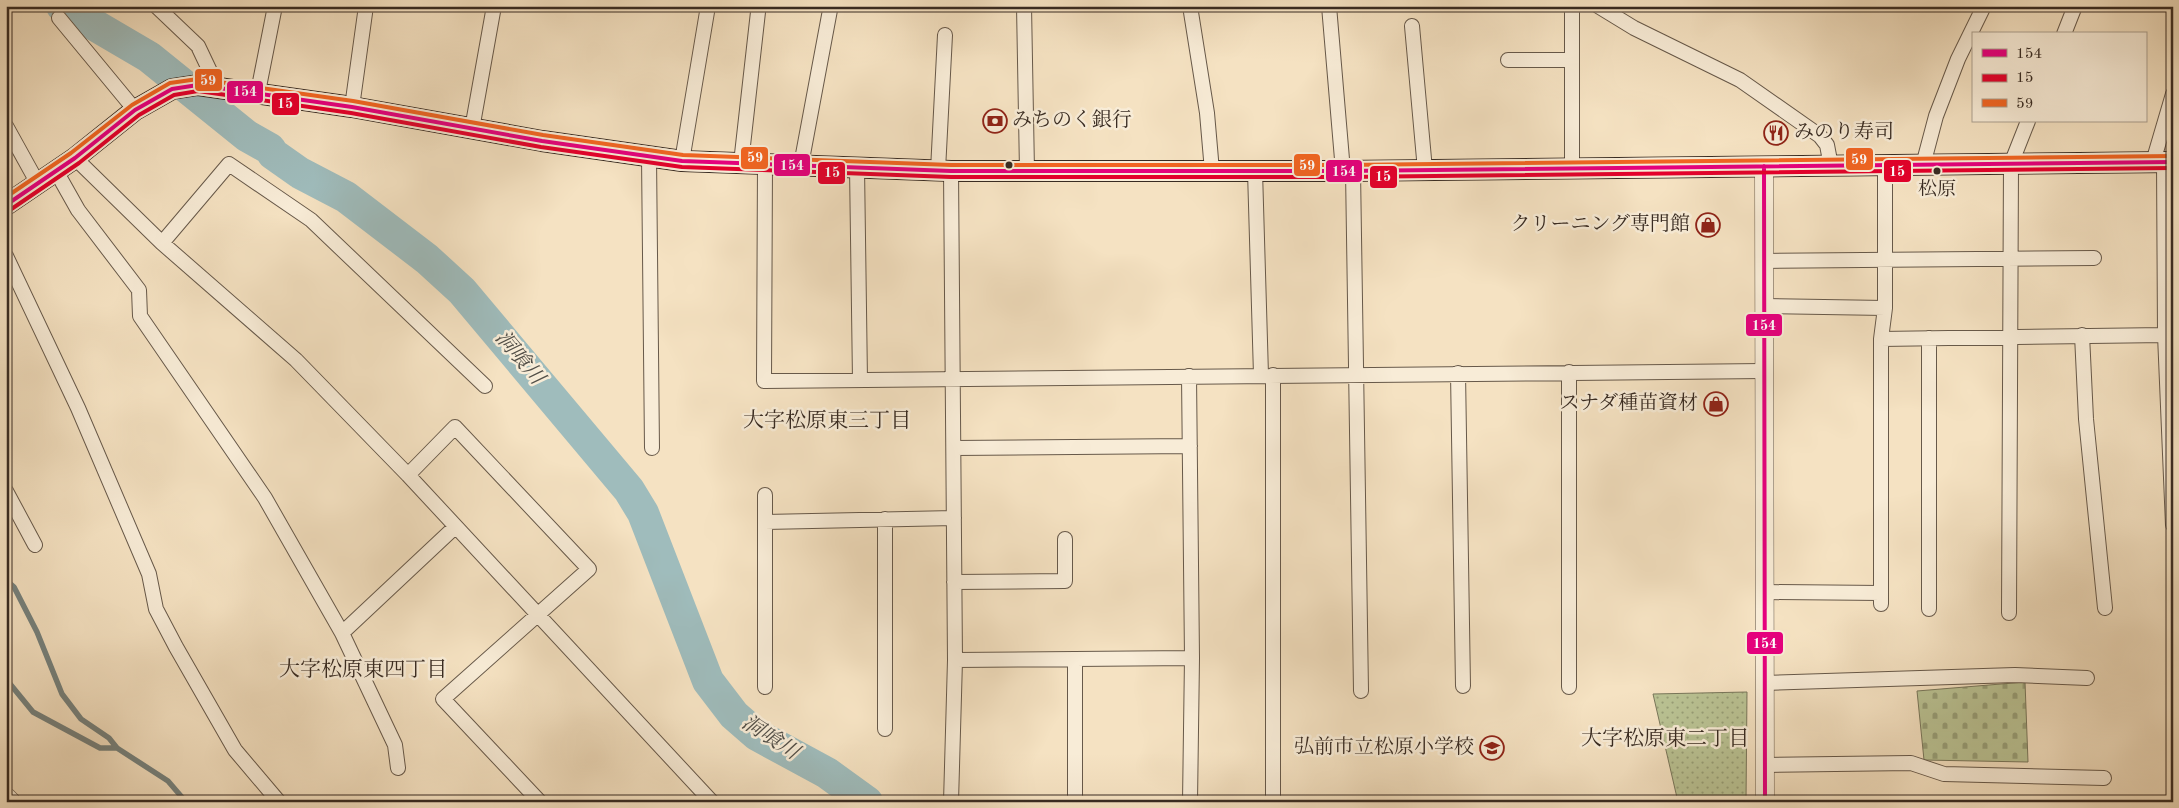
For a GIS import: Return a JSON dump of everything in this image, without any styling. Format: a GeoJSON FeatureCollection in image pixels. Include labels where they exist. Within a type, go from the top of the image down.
{"type":"FeatureCollection","features":[{"type":"Feature","properties":{"kind":"main road"},"geometry":{"type":"LineString","coordinates":[[6,205],[37,182],[75,158],[135,110],[172,89],[208,86],[352,106],[472,129],[682,161],[1027,171],[1348,171],[2163,162]]}},
{"type":"Feature","properties":{"kind":"street"},"geometry":{"type":"LineString","coordinates":[[156,6],[198,46],[208,86]]}},
{"type":"Feature","properties":{"kind":"street"},"geometry":{"type":"LineString","coordinates":[[258,92],[275,6]]}},
{"type":"Feature","properties":{"kind":"street"},"geometry":{"type":"LineString","coordinates":[[352,106],[366,6]]}},
{"type":"Feature","properties":{"kind":"street"},"geometry":{"type":"LineString","coordinates":[[472,129],[494,6]]}},
{"type":"Feature","properties":{"kind":"street"},"geometry":{"type":"LineString","coordinates":[[682,161],[708,6]]}},
{"type":"Feature","properties":{"kind":"street"},"geometry":{"type":"LineString","coordinates":[[1024,6],[1027,171]]}},
{"type":"Feature","properties":{"kind":"street"},"geometry":{"type":"LineString","coordinates":[[1190,6],[1208,113],[1212,171]]}},
{"type":"Feature","properties":{"kind":"street"},"geometry":{"type":"LineString","coordinates":[[1329,6],[1348,171],[1356,374],[1361,691]]}},
{"type":"Feature","properties":{"kind":"street"},"geometry":{"type":"LineString","coordinates":[[1572,6],[1572,168]]}},
{"type":"Feature","properties":{"kind":"street"},"geometry":{"type":"LineString","coordinates":[[1598,6],[1634,28],[1740,80],[1820,136],[1827,144],[1831,166]]}},
{"type":"Feature","properties":{"kind":"street"},"geometry":{"type":"LineString","coordinates":[[1923,165],[1939,108],[1958,59],[1984,6]]}},
{"type":"Feature","properties":{"kind":"street"},"geometry":{"type":"LineString","coordinates":[[2065,32],[2075,6]]}},
{"type":"Feature","properties":{"kind":"street"},"geometry":{"type":"LineString","coordinates":[[801,165],[830,10]]}},
{"type":"Feature","properties":{"kind":"street"},"geometry":{"type":"LineString","coordinates":[[741,163],[758,12]]}},
{"type":"Feature","properties":{"kind":"street"},"geometry":{"type":"LineString","coordinates":[[59,18],[135,110]]}},
{"type":"Feature","properties":{"kind":"street"},"geometry":{"type":"LineString","coordinates":[[1412,26],[1425,170]]}},
{"type":"Feature","properties":{"kind":"street"},"geometry":{"type":"LineString","coordinates":[[945,35],[945,170],[954,448],[955,660],[951,802]]}},
{"type":"Feature","properties":{"kind":"street"},"geometry":{"type":"LineString","coordinates":[[1508,60],[1572,60]]}},
{"type":"Feature","properties":{"kind":"street"},"geometry":{"type":"LineString","coordinates":[[2173,94],[2163,162],[2166,335],[2173,525]]}},
{"type":"Feature","properties":{"kind":"street"},"geometry":{"type":"LineString","coordinates":[[2009,612],[2010,164],[2028,122]]}},
{"type":"Feature","properties":{"kind":"street"},"geometry":{"type":"LineString","coordinates":[[6,126],[37,182]]}},
{"type":"Feature","properties":{"kind":"street"},"geometry":{"type":"LineString","coordinates":[[649,157],[652,448]]}},
{"type":"Feature","properties":{"kind":"street"},"geometry":{"type":"LineString","coordinates":[[75,158],[162,243],[296,360],[539,614],[712,802]]}},
{"type":"Feature","properties":{"kind":"street"},"geometry":{"type":"LineString","coordinates":[[162,243],[229,164],[311,220],[486,386]]}},
{"type":"Feature","properties":{"kind":"street"},"geometry":{"type":"LineString","coordinates":[[765,164],[764,381],[1764,371]]}},
{"type":"Feature","properties":{"kind":"street"},"geometry":{"type":"LineString","coordinates":[[1764,592],[1881,598],[1881,339],[1885,308],[1886,258],[1884,165]]}},
{"type":"Feature","properties":{"kind":"street"},"geometry":{"type":"LineString","coordinates":[[1764,166],[1765,802]]}},
{"type":"Feature","properties":{"kind":"street"},"geometry":{"type":"LineString","coordinates":[[857,167],[860,380]]}},
{"type":"Feature","properties":{"kind":"street"},"geometry":{"type":"LineString","coordinates":[[56,171],[78,210],[139,290],[140,316],[265,498],[342,633],[395,745],[398,768]]}},
{"type":"Feature","properties":{"kind":"street"},"geometry":{"type":"LineString","coordinates":[[1255,171],[1267,375],[1273,802]]}},
{"type":"Feature","properties":{"kind":"street"},"geometry":{"type":"LineString","coordinates":[[6,256],[86,425],[149,574],[156,609],[235,750],[279,802]]}},
{"type":"Feature","properties":{"kind":"street"},"geometry":{"type":"LineString","coordinates":[[1764,261],[1886,258],[2094,258]]}},
{"type":"Feature","properties":{"kind":"street"},"geometry":{"type":"LineString","coordinates":[[1764,306],[1885,308]]}},
{"type":"Feature","properties":{"kind":"street"},"geometry":{"type":"LineString","coordinates":[[2082,335],[2086,419],[2105,608]]}},
{"type":"Feature","properties":{"kind":"street"},"geometry":{"type":"LineString","coordinates":[[1881,339],[2166,335]]}},
{"type":"Feature","properties":{"kind":"street"},"geometry":{"type":"LineString","coordinates":[[1929,338],[1929,609]]}},
{"type":"Feature","properties":{"kind":"street"},"geometry":{"type":"LineString","coordinates":[[1569,372],[1569,687]]}},
{"type":"Feature","properties":{"kind":"street"},"geometry":{"type":"LineString","coordinates":[[1458,373],[1463,686]]}},
{"type":"Feature","properties":{"kind":"street"},"geometry":{"type":"LineString","coordinates":[[1189,376],[1192,658],[1190,802]]}},
{"type":"Feature","properties":{"kind":"street"},"geometry":{"type":"LineString","coordinates":[[408,475],[455,427],[589,569],[443,699],[540,802]]}},
{"type":"Feature","properties":{"kind":"street"},"geometry":{"type":"LineString","coordinates":[[954,448],[1190,446]]}},
{"type":"Feature","properties":{"kind":"street"},"geometry":{"type":"LineString","coordinates":[[6,491],[35,545]]}},
{"type":"Feature","properties":{"kind":"street"},"geometry":{"type":"LineString","coordinates":[[765,495],[765,687]]}},
{"type":"Feature","properties":{"kind":"street"},"geometry":{"type":"LineString","coordinates":[[765,522],[954,518]]}},
{"type":"Feature","properties":{"kind":"street"},"geometry":{"type":"LineString","coordinates":[[885,519],[885,729]]}},
{"type":"Feature","properties":{"kind":"street"},"geometry":{"type":"LineString","coordinates":[[342,633],[455,527]]}},
{"type":"Feature","properties":{"kind":"street"},"geometry":{"type":"LineString","coordinates":[[954,582],[1065,581],[1065,539]]}},
{"type":"Feature","properties":{"kind":"street"},"geometry":{"type":"LineString","coordinates":[[955,660],[1192,658]]}},
{"type":"Feature","properties":{"kind":"street"},"geometry":{"type":"LineString","coordinates":[[1075,660],[1075,802]]}},
{"type":"Feature","properties":{"kind":"street"},"geometry":{"type":"LineString","coordinates":[[1764,683],[2015,675],[2087,678]]}},
{"type":"Feature","properties":{"kind":"street"},"geometry":{"type":"LineString","coordinates":[[1765,765],[1911,763],[1944,774],[2104,778]]}},
{"type":"Feature","properties":{"kind":"street"},"geometry":{"type":"LineString","coordinates":[[6,796],[12,802]]}},
{"type":"Feature","properties":{"kind":"green space"},"geometry":{"type":"Polygon","coordinates":[[[2025,682],[2028,762],[1924,760],[1917,691],[2025,682]]]}},
{"type":"Feature","properties":{"kind":"green space"},"geometry":{"type":"Polygon","coordinates":[[[1747,692],[1746,802],[1678,802],[1653,694],[1747,692]]]}},
{"type":"Feature","properties":{"kind":"waterway","name":"洞喰川"},"geometry":{"type":"LineString","coordinates":[[62,6],[149,57],[247,136],[270,149],[273,154],[300,173],[346,197],[427,259],[462,291],[629,490],[643,513],[708,681],[734,715],[757,735],[827,773],[867,802]]}},
{"type":"Feature","properties":{"kind":"waterway"},"geometry":{"type":"LineString","coordinates":[[6,580],[14,587],[37,632],[62,694],[81,719],[109,738],[117,748],[168,781],[186,802]]}},
{"type":"Feature","properties":{"kind":"waterway"},"geometry":{"type":"LineString","coordinates":[[6,679],[33,712],[100,748],[117,748]]}},
{"type":"Feature","properties":{"kind":"transit line","name":"59"},"geometry":{"type":"LineString","coordinates":[[6,197],[71,153],[132,105],[170,83],[198,79],[353,101],[543,135],[683,155],[951,165],[1343,165],[2173,156]]}},
{"type":"Feature","properties":{"kind":"transit line","name":"154"},"geometry":{"type":"LineString","coordinates":[[6,205],[75,158],[135,110],[172,89],[198,85],[352,107],[542,141],[682,161],[951,171],[1343,171],[2173,162]]}},
{"type":"Feature","properties":{"kind":"transit line","name":"15"},"geometry":{"type":"LineString","coordinates":[[10,210],[79,163],[139,115],[174,95],[198,91],[351,113],[541,147],[682,167],[951,177],[1343,177],[2173,168]]}},
{"type":"Feature","properties":{"kind":"transit line","name":"154"},"geometry":{"type":"LineString","coordinates":[[1764,166],[1765,802]]}},
{"type":"Feature","properties":{"kind":"place","name":"みちのく銀行"},"geometry":{"type":"Point","coordinates":[995,121]}},
{"type":"Feature","properties":{"kind":"place","name":"みのり寿司"},"geometry":{"type":"Point","coordinates":[1776,133]}},
{"type":"Feature","properties":{"kind":"place","name":"松原"},"geometry":{"type":"Point","coordinates":[1937,171]}},
{"type":"Feature","properties":{"kind":"place","name":"クリーニング専門館"},"geometry":{"type":"Point","coordinates":[1708,225]}},
{"type":"Feature","properties":{"kind":"place","name":"スナダ種苗資材"},"geometry":{"type":"Point","coordinates":[1716,404]}},
{"type":"Feature","properties":{"kind":"place","name":"弘前市立松原小学校"},"geometry":{"type":"Point","coordinates":[1492,748]}},
{"type":"Feature","properties":{"kind":"district","name":"大字松原東三丁目"},"geometry":{"type":"Point","coordinates":[827,421]}},
{"type":"Feature","properties":{"kind":"district","name":"大字松原東四丁目"},"geometry":{"type":"Point","coordinates":[363,670]}},
{"type":"Feature","properties":{"kind":"district","name":"大字松原東二丁目"},"geometry":{"type":"Point","coordinates":[1665,739]}}]}
